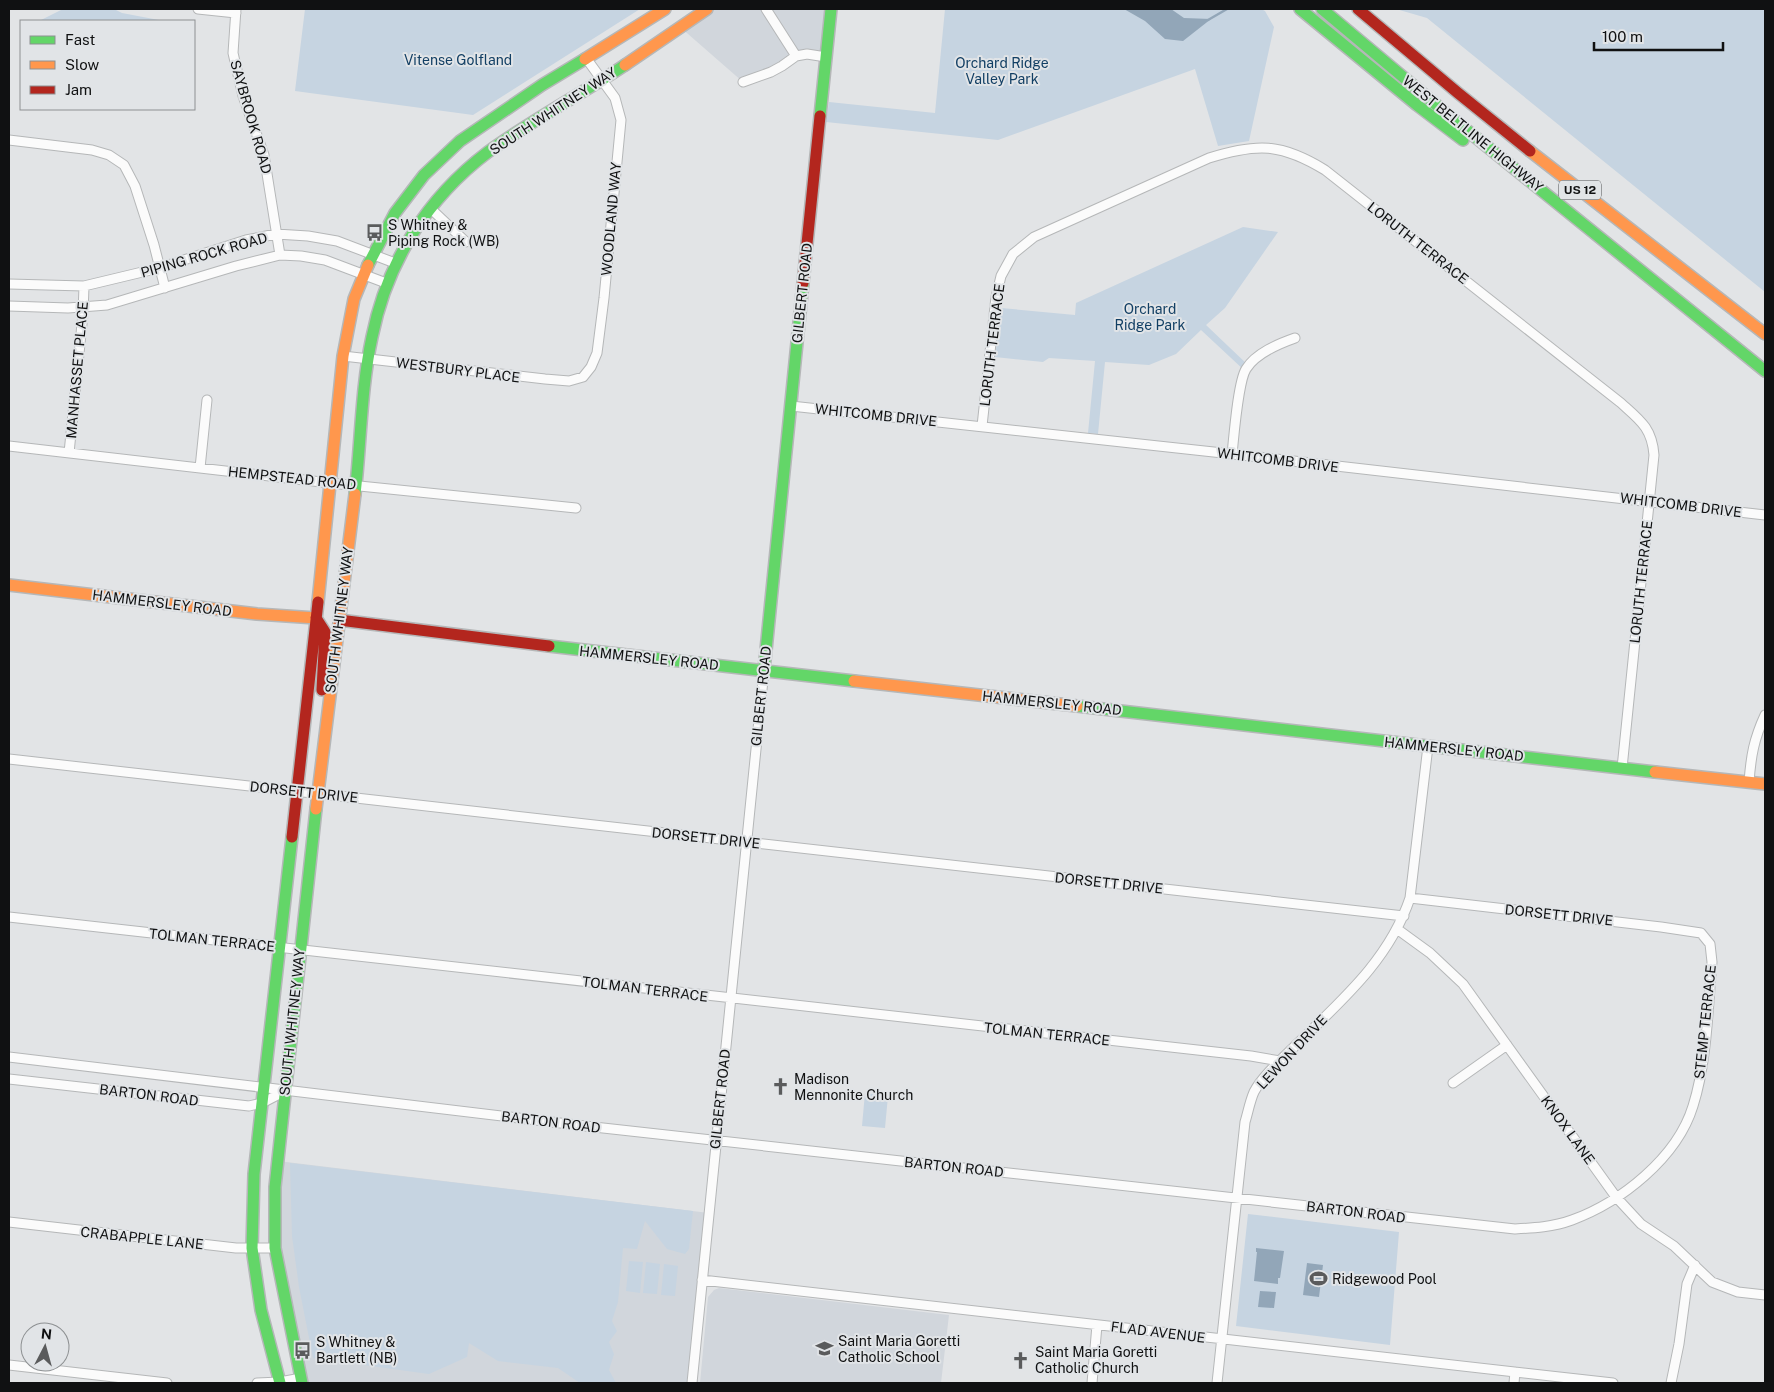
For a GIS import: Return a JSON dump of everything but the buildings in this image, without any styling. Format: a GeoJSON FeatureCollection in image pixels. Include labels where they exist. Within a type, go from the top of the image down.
{"type":"FeatureCollection","features":[{"type":"Feature","properties":{"kind":"main road","name":"SOUTH WHITNEY WAY"},"geometry":{"type":"LineString","coordinates":[[280,1382],[261,1310],[252,1248],[254,1174],[343,356],[354,299],[372,254],[409,192],[460,141],[542,85],[665,9]]}},
{"type":"Feature","properties":{"kind":"main road","name":"SOUTH WHITNEY WAY"},"geometry":{"type":"LineString","coordinates":[[301,1380],[275,1248],[275,1187],[317,793],[356,485],[368,359],[372,334],[386,283],[430,208],[457,177],[532,122],[603,79],[707,9]]}},
{"type":"Feature","properties":{"kind":"main road","name":"GILBERT ROAD"},"geometry":{"type":"LineString","coordinates":[[764,670],[831,9]]}},
{"type":"Feature","properties":{"kind":"main road"},"geometry":{"type":"LineString","coordinates":[[1300,9],[1417,105],[1653,281]]}},
{"type":"Feature","properties":{"kind":"main road","name":"WEST BELTLINE HIGHWAY"},"geometry":{"type":"LineString","coordinates":[[1322,9],[1458,123],[1765,371]]}},
{"type":"Feature","properties":{"kind":"main road","name":"WEST BELTLINE HIGHWAY"},"geometry":{"type":"LineString","coordinates":[[1358,9],[1535,155],[1765,334]]}},
{"type":"Feature","properties":{"kind":"main road"},"geometry":{"type":"LineString","coordinates":[[1363,9],[1397,43]]}},
{"type":"Feature","properties":{"kind":"main road","name":"HAMMERSLEY ROAD"},"geometry":{"type":"LineString","coordinates":[[9,585],[316,618]]}},
{"type":"Feature","properties":{"kind":"main road"},"geometry":{"type":"LineString","coordinates":[[316,618],[325,632],[320,716],[323,742]]}},
{"type":"Feature","properties":{"kind":"main road","name":"HAMMERSLEY ROAD"},"geometry":{"type":"LineString","coordinates":[[339,620],[460,636],[1765,784]]}},
{"type":"Feature","properties":{"kind":"street"},"geometry":{"type":"LineString","coordinates":[[198,9],[236,11]]}},
{"type":"Feature","properties":{"kind":"street"},"geometry":{"type":"LineString","coordinates":[[766,9],[796,56]]}},
{"type":"Feature","properties":{"kind":"street","name":"SAYBROOK ROAD"},"geometry":{"type":"LineString","coordinates":[[236,11],[233,52],[243,96],[264,155],[280,255]]}},
{"type":"Feature","properties":{"kind":"street"},"geometry":{"type":"LineString","coordinates":[[743,82],[771,72],[796,56],[806,54],[826,57]]}},
{"type":"Feature","properties":{"kind":"street","name":"WOODLAND WAY"},"geometry":{"type":"LineString","coordinates":[[574,379],[583,377],[597,353],[621,120],[615,98],[586,58]]}},
{"type":"Feature","properties":{"kind":"street"},"geometry":{"type":"LineString","coordinates":[[9,140],[92,150],[109,155],[124,165],[134,186],[165,288]]}},
{"type":"Feature","properties":{"kind":"street","name":"LORUTH TERRACE"},"geometry":{"type":"LineString","coordinates":[[982,426],[996,297],[1001,276],[1013,254],[1034,237],[1209,158],[1237,149],[1263,147],[1289,151],[1309,160],[1325,170],[1621,403],[1644,423],[1653,440],[1654,455],[1622,768]]}},
{"type":"Feature","properties":{"kind":"street"},"geometry":{"type":"LineString","coordinates":[[430,208],[466,242]]}},
{"type":"Feature","properties":{"kind":"street","name":"PIPING ROCK ROAD"},"geometry":{"type":"LineString","coordinates":[[9,284],[84,286],[159,268],[246,240],[276,234],[308,236],[337,241],[396,263]]}},
{"type":"Feature","properties":{"kind":"street","name":"PIPING ROCK ROAD"},"geometry":{"type":"LineString","coordinates":[[9,306],[68,308],[107,305],[243,264],[280,255],[325,260],[386,283]]}},
{"type":"Feature","properties":{"kind":"street","name":"MANHASSET PLACE"},"geometry":{"type":"LineString","coordinates":[[69,453],[84,307],[84,286]]}},
{"type":"Feature","properties":{"kind":"street"},"geometry":{"type":"LineString","coordinates":[[1232,454],[1245,371],[1272,347],[1295,338]]}},
{"type":"Feature","properties":{"kind":"street","name":"WESTBURY PLACE"},"geometry":{"type":"LineString","coordinates":[[343,356],[545,380],[574,379]]}},
{"type":"Feature","properties":{"kind":"street"},"geometry":{"type":"LineString","coordinates":[[200,468],[207,400]]}},
{"type":"Feature","properties":{"kind":"street","name":"WHITCOMB DRIVE"},"geometry":{"type":"LineString","coordinates":[[791,406],[1765,515]]}},
{"type":"Feature","properties":{"kind":"street","name":"HEMPSTEAD ROAD"},"geometry":{"type":"LineString","coordinates":[[9,446],[330,483],[576,508]]}},
{"type":"Feature","properties":{"kind":"street","name":"GILBERT ROAD"},"geometry":{"type":"LineString","coordinates":[[692,1383],[764,670]]}},
{"type":"Feature","properties":{"kind":"street"},"geometry":{"type":"LineString","coordinates":[[1749,782],[1751,756],[1765,714]]}},
{"type":"Feature","properties":{"kind":"street","name":"LEWON DRIVE"},"geometry":{"type":"LineString","coordinates":[[1217,1383],[1245,1122],[1254,1092],[1280,1061],[1351,992],[1370,970],[1404,916],[1410,898],[1428,746]]}},
{"type":"Feature","properties":{"kind":"street","name":"DORSETT DRIVE"},"geometry":{"type":"LineString","coordinates":[[9,759],[1404,916]]}},
{"type":"Feature","properties":{"kind":"street","name":"DORSETT DRIVE"},"geometry":{"type":"LineString","coordinates":[[1410,898],[1661,927],[1700,933],[1705,939]]}},
{"type":"Feature","properties":{"kind":"street","name":"TOLMAN TERRACE"},"geometry":{"type":"LineString","coordinates":[[9,917],[1251,1056],[1280,1061]]}},
{"type":"Feature","properties":{"kind":"street","name":"KNOX LANE"},"geometry":{"type":"LineString","coordinates":[[1397,929],[1430,953],[1463,984],[1616,1197],[1641,1224],[1674,1246],[1712,1282],[1738,1292],[1765,1295]]}},
{"type":"Feature","properties":{"kind":"street","name":"STEMP TERRACE"},"geometry":{"type":"LineString","coordinates":[[1616,1197],[1642,1180],[1663,1157],[1680,1134],[1693,1107],[1701,1074],[1712,962],[1710,944],[1705,939]]}},
{"type":"Feature","properties":{"kind":"street"},"geometry":{"type":"LineString","coordinates":[[1453,1083],[1507,1045]]}},
{"type":"Feature","properties":{"kind":"street","name":"BARTON ROAD"},"geometry":{"type":"LineString","coordinates":[[9,1057],[716,1141],[1515,1229],[1543,1227],[1571,1220],[1616,1197]]}},
{"type":"Feature","properties":{"kind":"street","name":"BARTON ROAD"},"geometry":{"type":"LineString","coordinates":[[9,1079],[249,1106],[262,1103],[285,1091]]}},
{"type":"Feature","properties":{"kind":"street","name":"CRABAPPLE LANE"},"geometry":{"type":"LineString","coordinates":[[9,1222],[236,1248],[275,1248]]}},
{"type":"Feature","properties":{"kind":"street"},"geometry":{"type":"LineString","coordinates":[[1671,1383],[1679,1344],[1687,1284],[1695,1265]]}},
{"type":"Feature","properties":{"kind":"street","name":"FLAD AVENUE"},"geometry":{"type":"LineString","coordinates":[[702,1280],[1613,1383]]}},
{"type":"Feature","properties":{"kind":"street"},"geometry":{"type":"LineString","coordinates":[[1092,1383],[1098,1325]]}},
{"type":"Feature","properties":{"kind":"street"},"geometry":{"type":"LineString","coordinates":[[9,1365],[167,1383]]}},
{"type":"Feature","properties":{"kind":"street"},"geometry":{"type":"LineString","coordinates":[[1514,1383],[1515,1372]]}},
{"type":"Feature","properties":{"kind":"street"},"geometry":{"type":"LineString","coordinates":[[257,1383],[301,1380]]}},
{"type":"Feature","properties":{"kind":"shaded area"},"geometry":{"type":"Polygon","coordinates":[[[707,9],[831,9],[826,57],[807,54],[743,82],[680,27],[707,9]]]}},
{"type":"Feature","properties":{"kind":"shaded area"},"geometry":{"type":"Polygon","coordinates":[[[1124,9],[1171,9],[1184,18],[1211,19],[1183,41],[1165,39],[1145,21],[1124,9]]]}},
{"type":"Feature","properties":{"kind":"shaded area"},"geometry":{"type":"Polygon","coordinates":[[[278,1161],[709,1213],[692,1383],[302,1383],[275,1248],[278,1161]]]}},
{"type":"Feature","properties":{"kind":"shaded area"},"geometry":{"type":"Polygon","coordinates":[[[1256,1248],[1284,1251],[1278,1284],[1254,1281],[1256,1248]]]}},
{"type":"Feature","properties":{"kind":"shaded area"},"geometry":{"type":"Polygon","coordinates":[[[1307,1263],[1323,1265],[1319,1297],[1303,1295],[1307,1263]]]}},
{"type":"Feature","properties":{"kind":"shaded area","name":"Saint Maria Goretti Catholic School"},"geometry":{"type":"Polygon","coordinates":[[[719,1288],[949,1315],[941,1383],[700,1383],[708,1297],[714,1290],[719,1288]]]}},
{"type":"Feature","properties":{"kind":"shaded area"},"geometry":{"type":"Polygon","coordinates":[[[1260,1291],[1276,1292],[1274,1308],[1258,1307],[1260,1291]]]}},
{"type":"Feature","properties":{"kind":"green space"},"geometry":{"type":"Polygon","coordinates":[[[63,9],[114,9],[122,13],[159,20],[41,20],[63,9]]]}},
{"type":"Feature","properties":{"kind":"green space","name":"Vitense Golfland"},"geometry":{"type":"Polygon","coordinates":[[[305,9],[640,9],[473,115],[295,91],[305,9]]]}},
{"type":"Feature","properties":{"kind":"green space","name":"Orchard Ridge Valley Park"},"geometry":{"type":"Polygon","coordinates":[[[945,9],[1261,9],[1265,11],[1274,27],[1249,141],[1218,146],[1195,69],[998,140],[826,122],[829,102],[935,113],[945,9]]]}},
{"type":"Feature","properties":{"kind":"green space"},"geometry":{"type":"Polygon","coordinates":[[[1396,9],[1765,9],[1765,292],[1427,18],[1396,9]]]}},
{"type":"Feature","properties":{"kind":"green space","name":"Orchard Ridge Park"},"geometry":{"type":"Polygon","coordinates":[[[1243,227],[1278,232],[1225,308],[1206,325],[1249,366],[1245,371],[1201,330],[1176,354],[1149,365],[1105,362],[1098,434],[1088,433],[1095,361],[1049,358],[1043,362],[995,357],[1001,308],[1075,315],[1076,303],[1243,227]]]}},
{"type":"Feature","properties":{"kind":"green space"},"geometry":{"type":"Polygon","coordinates":[[[865,1093],[888,1096],[885,1128],[862,1126],[865,1093]]]}},
{"type":"Feature","properties":{"kind":"green space"},"geometry":{"type":"Polygon","coordinates":[[[290,1163],[693,1211],[689,1249],[685,1254],[667,1249],[645,1221],[637,1249],[623,1248],[618,1302],[612,1321],[617,1331],[609,1342],[614,1354],[609,1370],[616,1383],[580,1383],[558,1368],[498,1361],[469,1343],[467,1357],[429,1374],[313,1358],[299,1287],[292,1236],[290,1163]]]}},
{"type":"Feature","properties":{"kind":"green space","name":"Ridgewood Pool"},"geometry":{"type":"Polygon","coordinates":[[[1248,1214],[1399,1232],[1390,1345],[1236,1326],[1248,1214]]]}},
{"type":"Feature","properties":{"kind":"green space"},"geometry":{"type":"Polygon","coordinates":[[[629,1261],[643,1262],[640,1293],[626,1291],[629,1261]]]}},
{"type":"Feature","properties":{"kind":"green space"},"geometry":{"type":"Polygon","coordinates":[[[646,1262],[660,1264],[657,1294],[643,1293],[646,1262]]]}},
{"type":"Feature","properties":{"kind":"green space"},"geometry":{"type":"Polygon","coordinates":[[[664,1264],[678,1266],[675,1296],[661,1295],[664,1264]]]}},
{"type":"Feature","properties":{"kind":"waterway"},"geometry":{"type":"LineString","coordinates":[[1208,20],[1227,9]]}},
{"type":"Feature","properties":{"kind":"traffic: fast"},"geometry":{"type":"LineString","coordinates":[[820,116],[831,9]]}},
{"type":"Feature","properties":{"kind":"traffic: fast"},"geometry":{"type":"LineString","coordinates":[[1300,9],[1417,105],[1463,140]]}},
{"type":"Feature","properties":{"kind":"traffic: fast"},"geometry":{"type":"LineString","coordinates":[[1322,9],[1458,123],[1765,371]]}},
{"type":"Feature","properties":{"kind":"traffic: fast"},"geometry":{"type":"LineString","coordinates":[[368,265],[395,213],[424,175],[460,141],[542,85],[585,59]]}},
{"type":"Feature","properties":{"kind":"traffic: fast"},"geometry":{"type":"LineString","coordinates":[[355,494],[363,395],[372,337],[388,283],[399,258],[413,234],[428,211],[446,190],[488,152],[625,65]]}},
{"type":"Feature","properties":{"kind":"traffic: fast"},"geometry":{"type":"LineString","coordinates":[[764,670],[803,283]]}},
{"type":"Feature","properties":{"kind":"traffic: fast"},"geometry":{"type":"LineString","coordinates":[[549,646],[854,681]]}},
{"type":"Feature","properties":{"kind":"traffic: fast"},"geometry":{"type":"LineString","coordinates":[[1077,706],[1655,772]]}},
{"type":"Feature","properties":{"kind":"traffic: fast"},"geometry":{"type":"LineString","coordinates":[[302,1383],[275,1248],[275,1187],[316,809]]}},
{"type":"Feature","properties":{"kind":"traffic: fast"},"geometry":{"type":"LineString","coordinates":[[280,1383],[261,1310],[252,1248],[254,1174],[292,837]]}},
{"type":"Feature","properties":{"kind":"traffic: slow"},"geometry":{"type":"LineString","coordinates":[[585,59],[665,9]]}},
{"type":"Feature","properties":{"kind":"traffic: slow"},"geometry":{"type":"LineString","coordinates":[[625,65],[707,9]]}},
{"type":"Feature","properties":{"kind":"traffic: slow"},"geometry":{"type":"LineString","coordinates":[[1530,151],[1765,334]]}},
{"type":"Feature","properties":{"kind":"traffic: slow"},"geometry":{"type":"LineString","coordinates":[[318,602],[343,356],[354,299],[368,265]]}},
{"type":"Feature","properties":{"kind":"traffic: slow"},"geometry":{"type":"LineString","coordinates":[[316,809],[355,494]]}},
{"type":"Feature","properties":{"kind":"traffic: slow"},"geometry":{"type":"LineString","coordinates":[[9,585],[257,614],[316,618]]}},
{"type":"Feature","properties":{"kind":"traffic: slow"},"geometry":{"type":"LineString","coordinates":[[854,681],[1077,706]]}},
{"type":"Feature","properties":{"kind":"traffic: slow"},"geometry":{"type":"LineString","coordinates":[[1655,772],[1765,784]]}},
{"type":"Feature","properties":{"kind":"traffic: jam"},"geometry":{"type":"LineString","coordinates":[[1358,9],[1530,151]]}},
{"type":"Feature","properties":{"kind":"traffic: jam"},"geometry":{"type":"LineString","coordinates":[[803,283],[820,116]]}},
{"type":"Feature","properties":{"kind":"traffic: jam"},"geometry":{"type":"LineString","coordinates":[[292,837],[318,602]]}},
{"type":"Feature","properties":{"kind":"traffic: jam"},"geometry":{"type":"LineString","coordinates":[[316,618],[325,632],[322,690]]}},
{"type":"Feature","properties":{"kind":"traffic: jam"},"geometry":{"type":"LineString","coordinates":[[339,620],[549,646]]}},
{"type":"Feature","properties":{"kind":"place","name":"S Whitney & Piping Rock (WB)"},"geometry":{"type":"Point","coordinates":[374,233]}},
{"type":"Feature","properties":{"kind":"place","name":"Madison Mennonite Church"},"geometry":{"type":"Point","coordinates":[780,1087]}},
{"type":"Feature","properties":{"kind":"place","name":"Ridgewood Pool"},"geometry":{"type":"Point","coordinates":[1318,1279]}},
{"type":"Feature","properties":{"kind":"place","name":"Saint Maria Goretti Catholic School"},"geometry":{"type":"Point","coordinates":[824,1349]}},
{"type":"Feature","properties":{"kind":"place","name":"S Whitney & Bartlett (NB)"},"geometry":{"type":"Point","coordinates":[302,1350]}},
{"type":"Feature","properties":{"kind":"place","name":"Saint Maria Goretti Catholic Church"},"geometry":{"type":"Point","coordinates":[1021,1360]}}]}
